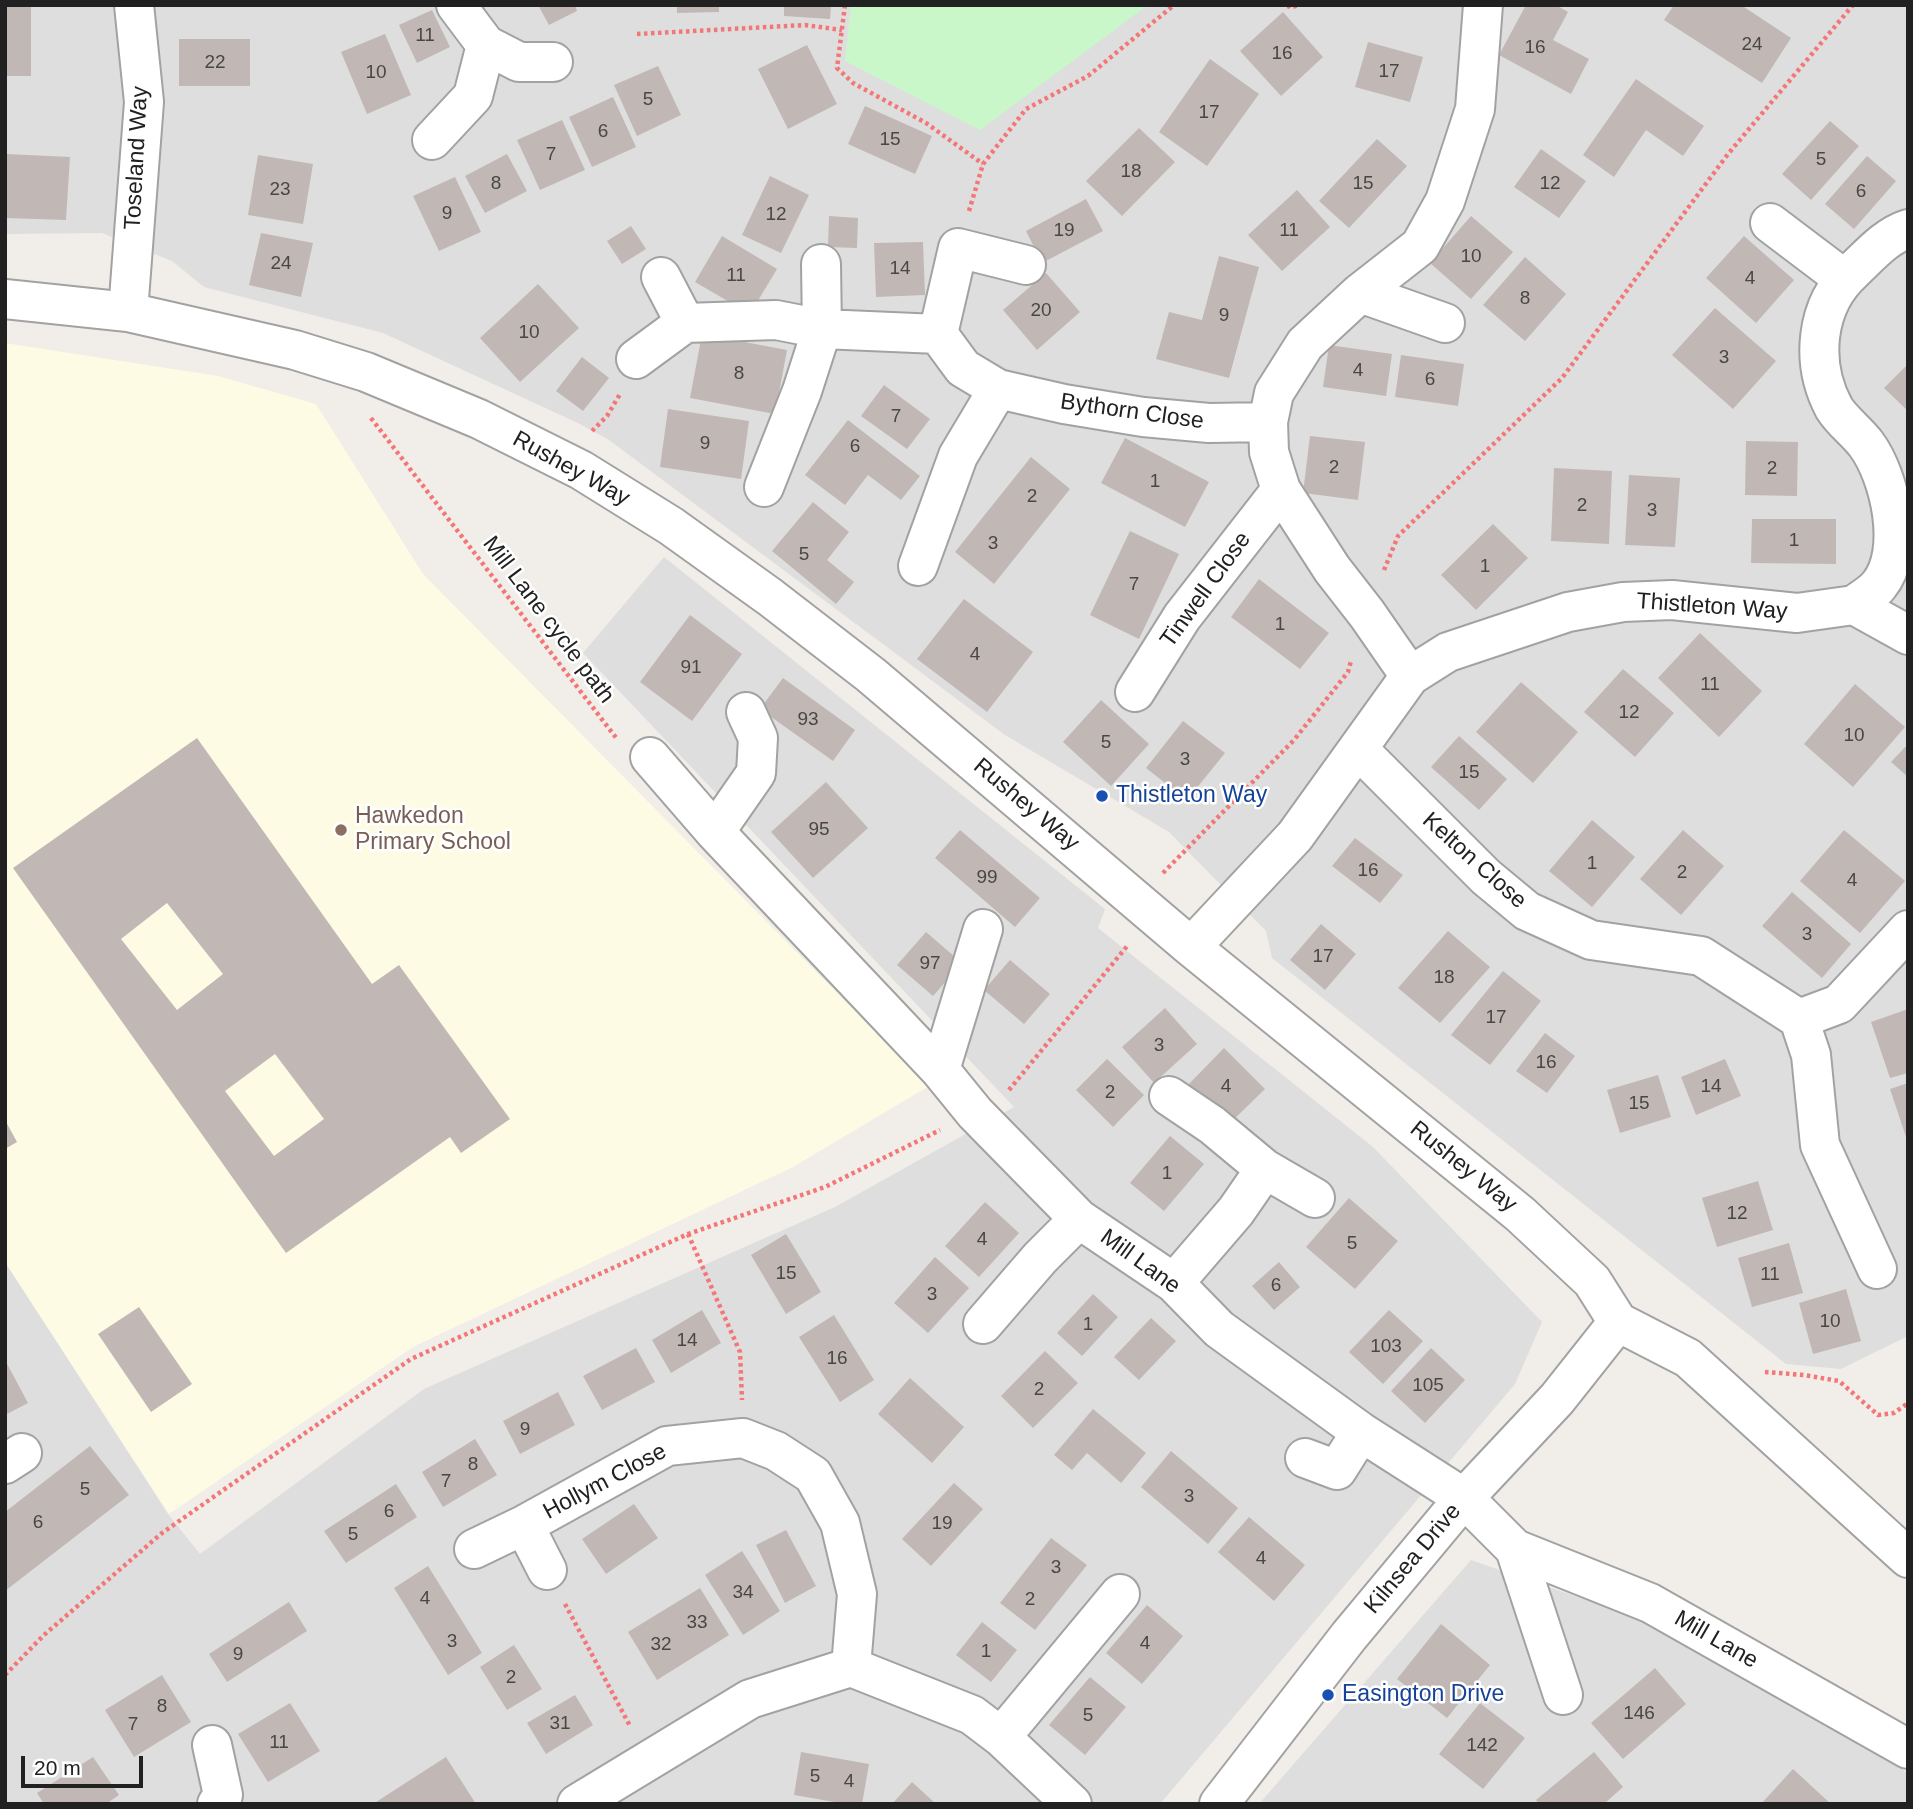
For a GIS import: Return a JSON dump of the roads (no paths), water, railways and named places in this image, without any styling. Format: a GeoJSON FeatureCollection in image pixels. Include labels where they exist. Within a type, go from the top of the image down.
{"type":"FeatureCollection","features":[{"type":"Feature","properties":{"kind":"street","name":"Toseland Way"},"geometry":{"type":"LineString","coordinates":[[128,312],[144,102],[134,5]]}},
{"type":"Feature","properties":{"kind":"street"},"geometry":{"type":"LineString","coordinates":[[456,5],[486,45],[519,61],[553,61]]}},
{"type":"Feature","properties":{"kind":"street"},"geometry":{"type":"LineString","coordinates":[[1410,676],[1332,569],[1281,490],[1269,452],[1268,422],[1274,393],[1305,344],[1360,293],[1420,246],[1445,201],[1475,108],[1483,5]]}},
{"type":"Feature","properties":{"kind":"street"},"geometry":{"type":"LineString","coordinates":[[432,140],[473,96],[486,45]]}},
{"type":"Feature","properties":{"kind":"street"},"geometry":{"type":"LineString","coordinates":[[1770,223],[1844,279]]}},
{"type":"Feature","properties":{"kind":"street"},"geometry":{"type":"LineString","coordinates":[[1908,229],[1895,233],[1844,279],[1825,311],[1819,346],[1820,374],[1835,410],[1866,444],[1880,466],[1893,511],[1894,540],[1887,573],[1879,586],[1854,605],[1908,635]]}},
{"type":"Feature","properties":{"kind":"street"},"geometry":{"type":"LineString","coordinates":[[636,359],[685,323],[776,320],[822,329],[938,334],[958,248],[1026,265]]}},
{"type":"Feature","properties":{"kind":"street"},"geometry":{"type":"LineString","coordinates":[[764,488],[802,391],[822,329],[821,264]]}},
{"type":"Feature","properties":{"kind":"street"},"geometry":{"type":"LineString","coordinates":[[661,277],[685,323]]}},
{"type":"Feature","properties":{"kind":"street"},"geometry":{"type":"LineString","coordinates":[[1360,293],[1445,323]]}},
{"type":"Feature","properties":{"kind":"street","name":"Rushey Way"},"geometry":{"type":"LineString","coordinates":[[5,299],[128,312],[295,350],[366,372],[479,419],[581,470],[671,526],[771,597],[881,684],[1191,947],[1520,1214],[1592,1281],[1618,1322]]}},
{"type":"Feature","properties":{"kind":"street","name":"Bythorn Close"},"geometry":{"type":"LineString","coordinates":[[938,334],[964,368],[998,389],[1064,404],[1143,417],[1209,424],[1268,422]]}},
{"type":"Feature","properties":{"kind":"street"},"geometry":{"type":"LineString","coordinates":[[918,566],[958,456],[998,389]]}},
{"type":"Feature","properties":{"kind":"street","name":"Tinwell Close"},"geometry":{"type":"LineString","coordinates":[[1135,692],[1182,617],[1281,490]]}},
{"type":"Feature","properties":{"kind":"street","name":"Thistleton Way"},"geometry":{"type":"LineString","coordinates":[[1191,947],[1295,836],[1410,676],[1448,652],[1569,611],[1623,602],[1672,600],[1797,613],[1854,605]]}},
{"type":"Feature","properties":{"kind":"street"},"geometry":{"type":"LineString","coordinates":[[715,832],[756,773],[758,738],[746,712]]}},
{"type":"Feature","properties":{"kind":"street","name":"Kelton Close"},"geometry":{"type":"LineString","coordinates":[[1358,749],[1460,852],[1527,911],[1591,940],[1700,956],[1799,1019]]}},
{"type":"Feature","properties":{"kind":"street","name":"Mill Lane"},"geometry":{"type":"LineString","coordinates":[[635,750],[940,1070],[975,1113],[1079,1219],[1174,1283],[1219,1329],[1361,1432],[1464,1498],[1515,1549],[1650,1602],[1908,1749]]}},
{"type":"Feature","properties":{"kind":"street"},"geometry":{"type":"LineString","coordinates":[[940,1070],[983,929]]}},
{"type":"Feature","properties":{"kind":"street"},"geometry":{"type":"LineString","coordinates":[[1877,1269],[1820,1145],[1811,1055],[1799,1019],[1839,1004],[1908,930]]}},
{"type":"Feature","properties":{"kind":"street"},"geometry":{"type":"LineString","coordinates":[[1169,1096],[1212,1125],[1265,1169],[1315,1198]]}},
{"type":"Feature","properties":{"kind":"street"},"geometry":{"type":"LineString","coordinates":[[1174,1283],[1236,1211],[1265,1169]]}},
{"type":"Feature","properties":{"kind":"street"},"geometry":{"type":"LineString","coordinates":[[983,1324],[1040,1258],[1079,1219]]}},
{"type":"Feature","properties":{"kind":"street"},"geometry":{"type":"LineString","coordinates":[[1618,1322],[1688,1358],[1908,1558]]}},
{"type":"Feature","properties":{"kind":"street","name":"Kilnsea Drive"},"geometry":{"type":"LineString","coordinates":[[1219,1804],[1349,1636],[1464,1498],[1556,1399],[1618,1322]]}},
{"type":"Feature","properties":{"kind":"street"},"geometry":{"type":"LineString","coordinates":[[1305,1458],[1337,1470],[1361,1432]]}},
{"type":"Feature","properties":{"kind":"street","name":"Hollym Close"},"geometry":{"type":"LineString","coordinates":[[474,1549],[524,1525],[667,1446],[743,1438],[776,1451],[813,1475],[840,1523],[857,1594],[851,1667]]}},
{"type":"Feature","properties":{"kind":"street","name":"Hollym Close"},"geometry":{"type":"LineString","coordinates":[[524,1525],[547,1570]]}},
{"type":"Feature","properties":{"kind":"street","name":"Mill Lane"},"geometry":{"type":"LineString","coordinates":[[1515,1549],[1563,1695]]}},
{"type":"Feature","properties":{"kind":"street"},"geometry":{"type":"LineString","coordinates":[[1001,1737],[1120,1594]]}},
{"type":"Feature","properties":{"kind":"street"},"geometry":{"type":"LineString","coordinates":[[577,1804],[750,1699],[851,1667],[972,1715],[1001,1737],[1072,1804]]}},
{"type":"Feature","properties":{"kind":"street"},"geometry":{"type":"LineString","coordinates":[[212,1745],[223,1795],[217,1804]]}},
{"type":"Feature","properties":{"kind":"place","name":"Thistleton Way"},"geometry":{"type":"Point","coordinates":[1102,796]}},
{"type":"Feature","properties":{"kind":"place","name":"Hawkedon Primary School"},"geometry":{"type":"Point","coordinates":[341,830]}},
{"type":"Feature","properties":{"kind":"place","name":"Easington Drive"},"geometry":{"type":"Point","coordinates":[1328,1695]}}]}
